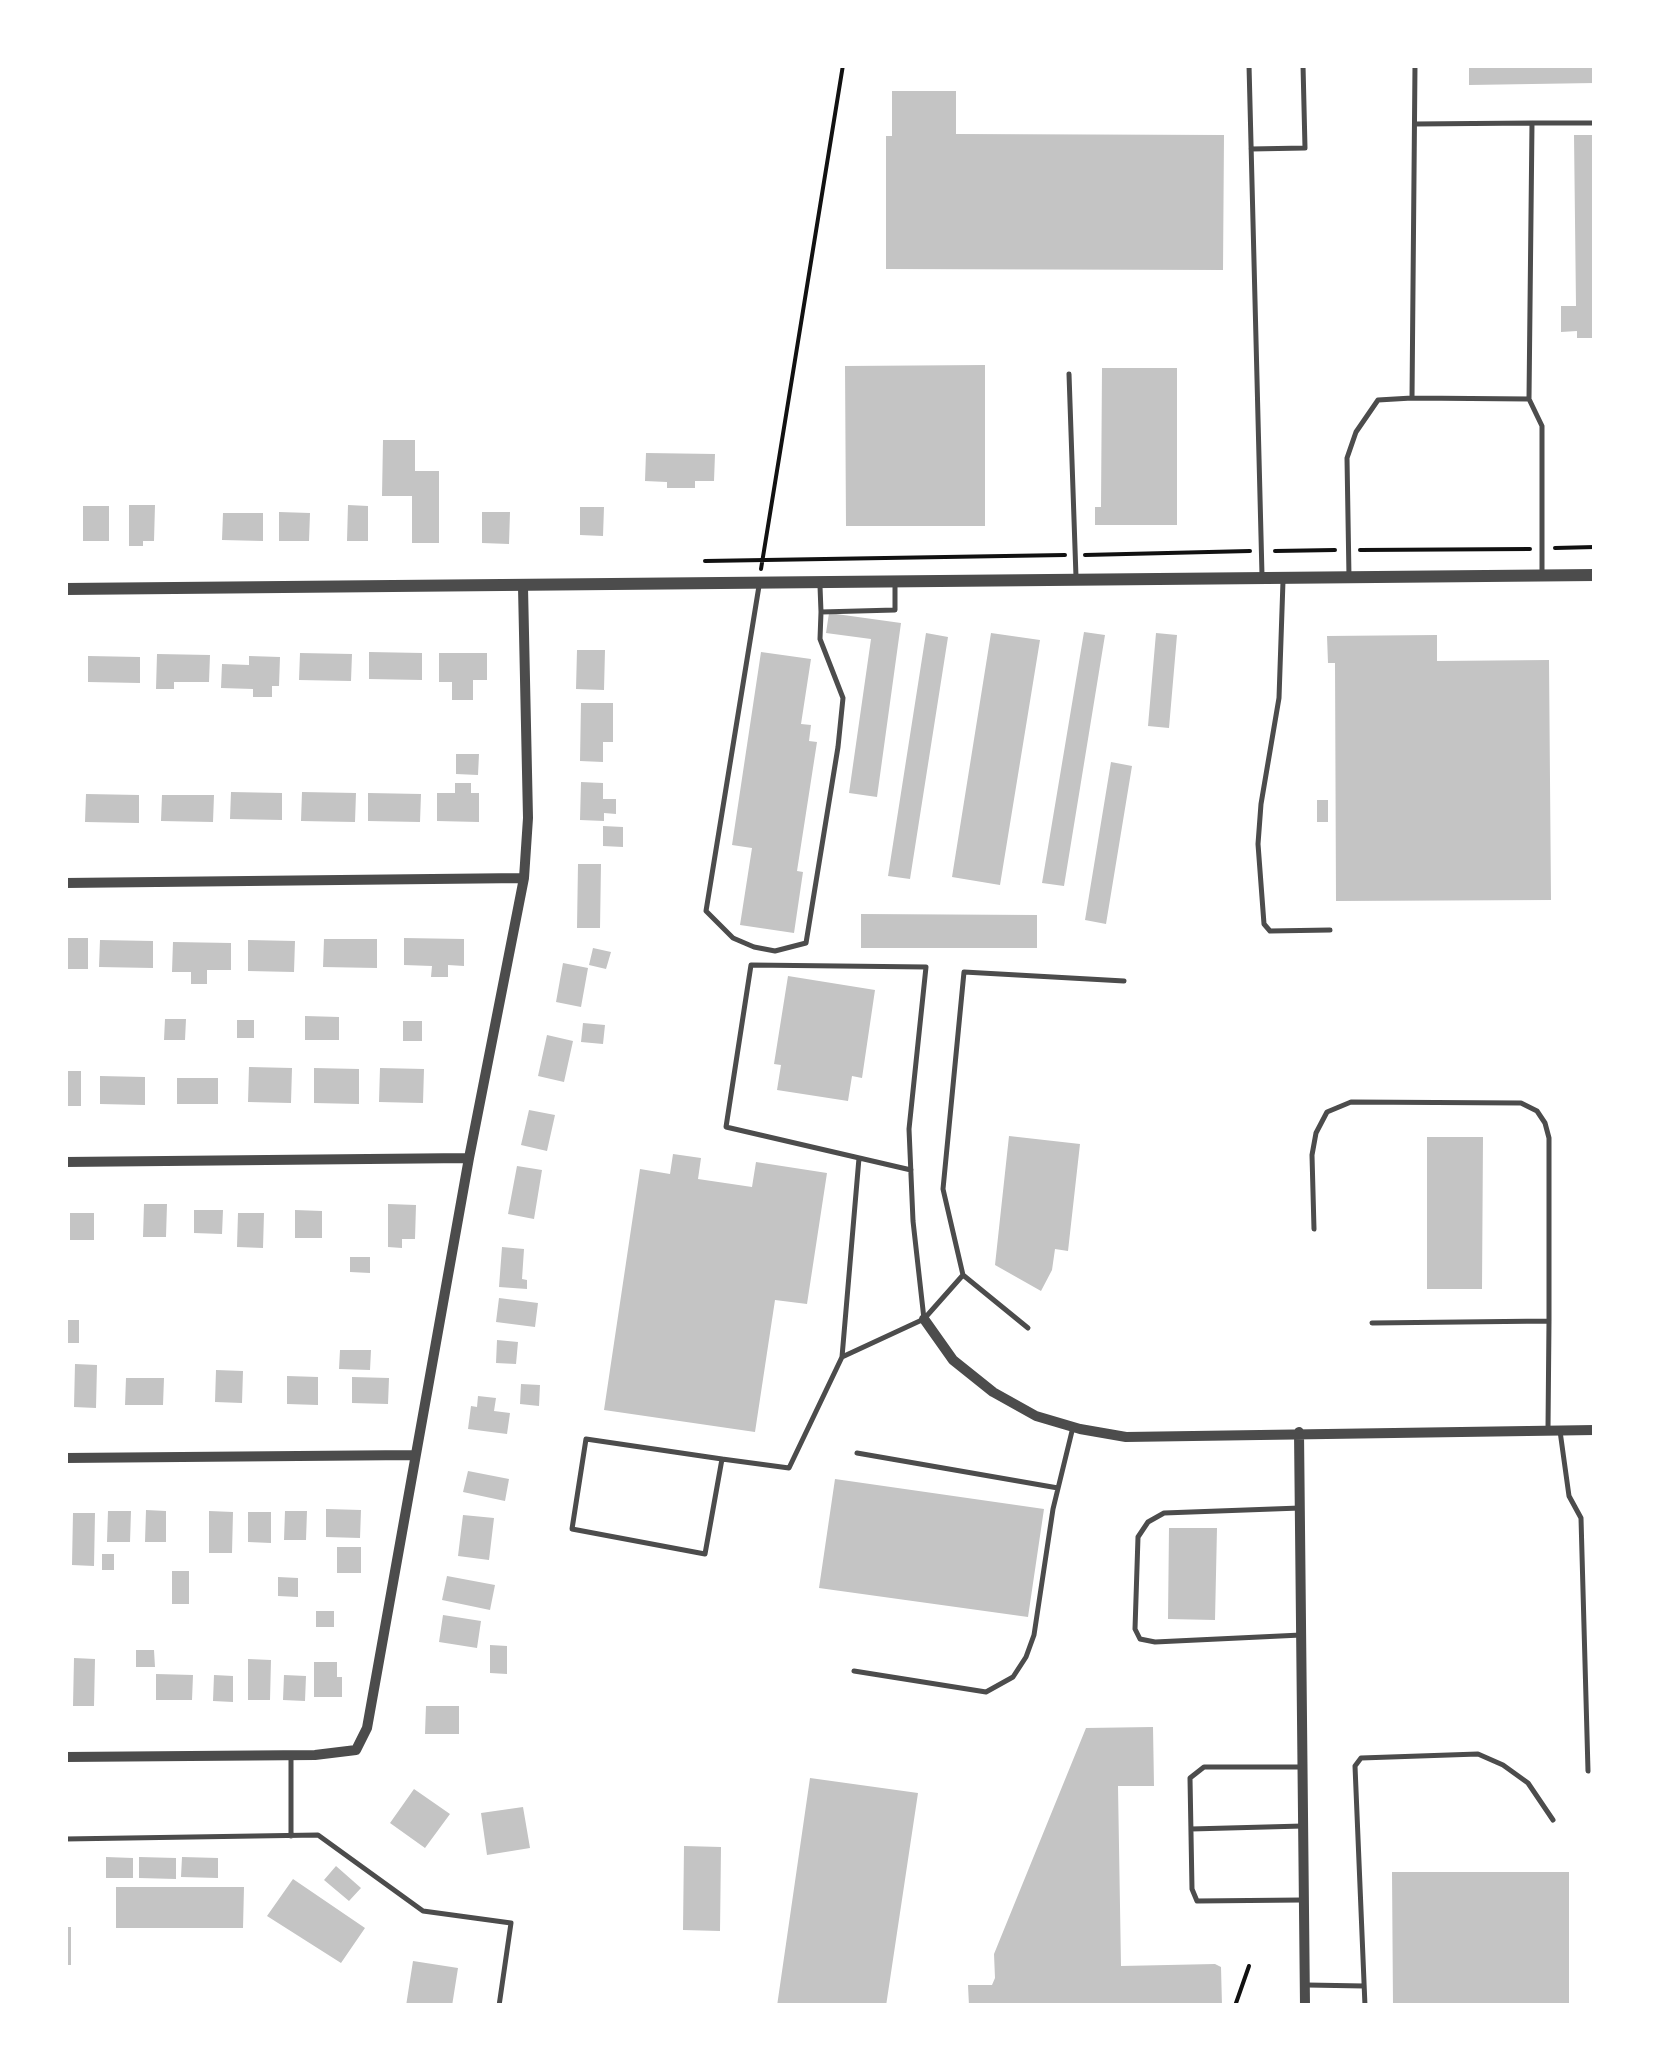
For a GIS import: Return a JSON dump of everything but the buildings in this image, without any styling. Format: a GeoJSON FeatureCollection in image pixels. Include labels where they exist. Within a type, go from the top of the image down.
{"type":"FeatureCollection","features":[{"type":"Feature","properties":{"kind":"street"},"geometry":{"type":"LineString","coordinates":[[65,589],[523,588],[1595,575]]}},
{"type":"Feature","properties":{"kind":"street"},"geometry":{"type":"LineString","coordinates":[[65,1757],[291,1756],[356,1750],[367,1728],[524,878],[528,818],[523,588]]}},
{"type":"Feature","properties":{"kind":"street"},"geometry":{"type":"LineString","coordinates":[[65,882],[524,878]]}},
{"type":"Feature","properties":{"kind":"street"},"geometry":{"type":"LineString","coordinates":[[65,1162],[470,1158]]}},
{"type":"Feature","properties":{"kind":"street"},"geometry":{"type":"LineString","coordinates":[[924,1319],[952,1360],[993,1392],[1036,1416],[1072,1428],[1126,1437],[1595,1430]]}},
{"type":"Feature","properties":{"kind":"street"},"geometry":{"type":"LineString","coordinates":[[1299,1432],[1305,2006]]}},
{"type":"Feature","properties":{"kind":"street"},"geometry":{"type":"LineString","coordinates":[[65,1458],[415,1455]]}},
{"type":"Feature","properties":{"kind":"lane"},"geometry":{"type":"LineString","coordinates":[[1249,65],[1262,578]]}},
{"type":"Feature","properties":{"kind":"lane"},"geometry":{"type":"LineString","coordinates":[[1252,149],[1305,148],[1303,65]]}},
{"type":"Feature","properties":{"kind":"lane"},"geometry":{"type":"LineString","coordinates":[[1412,398],[1416,65]]}},
{"type":"Feature","properties":{"kind":"lane"},"geometry":{"type":"LineString","coordinates":[[1532,123],[1528,399],[1542,426],[1542,576]]}},
{"type":"Feature","properties":{"kind":"lane"},"geometry":{"type":"LineString","coordinates":[[1415,124],[1595,123]]}},
{"type":"Feature","properties":{"kind":"lane"},"geometry":{"type":"LineString","coordinates":[[1069,374],[1076,580]]}},
{"type":"Feature","properties":{"kind":"lane"},"geometry":{"type":"LineString","coordinates":[[1350,578],[1347,458],[1356,432],[1378,400],[1528,399]]}},
{"type":"Feature","properties":{"kind":"lane"},"geometry":{"type":"LineString","coordinates":[[1283,578],[1279,698],[1260,817],[1264,924],[1270,931],[1330,930]]}},
{"type":"Feature","properties":{"kind":"lane"},"geometry":{"type":"LineString","coordinates":[[760,584],[706,911],[734,938],[754,947],[775,950],[806,943],[838,747],[842,698],[820,640],[820,583]]}},
{"type":"Feature","properties":{"kind":"lane"},"geometry":{"type":"LineString","coordinates":[[821,612],[895,610],[895,583]]}},
{"type":"Feature","properties":{"kind":"lane"},"geometry":{"type":"LineString","coordinates":[[754,947],[726,1127],[911,1170]]}},
{"type":"Feature","properties":{"kind":"lane"},"geometry":{"type":"LineString","coordinates":[[752,965],[926,967],[909,1129],[924,1319]]}},
{"type":"Feature","properties":{"kind":"lane"},"geometry":{"type":"LineString","coordinates":[[1028,1328],[964,1275],[943,1189],[964,972],[1124,981]]}},
{"type":"Feature","properties":{"kind":"lane"},"geometry":{"type":"LineString","coordinates":[[1314,1229],[1312,1155],[1316,1133],[1327,1112],[1351,1102],[1521,1104],[1545,1122],[1549,1138],[1554,1431],[1568,1496],[1581,1518],[1588,1771]]}},
{"type":"Feature","properties":{"kind":"lane"},"geometry":{"type":"LineString","coordinates":[[722,1458],[704,1554],[572,1529],[586,1439],[722,1458],[789,1468],[842,1357],[859,1158]]}},
{"type":"Feature","properties":{"kind":"lane"},"geometry":{"type":"LineString","coordinates":[[842,1357],[924,1319],[964,1275]]}},
{"type":"Feature","properties":{"kind":"lane"},"geometry":{"type":"LineString","coordinates":[[1372,1323],[1550,1320]]}},
{"type":"Feature","properties":{"kind":"lane"},"geometry":{"type":"LineString","coordinates":[[854,1671],[986,1692],[1013,1677],[1034,1635],[1072,1428]]}},
{"type":"Feature","properties":{"kind":"lane"},"geometry":{"type":"LineString","coordinates":[[857,1452],[1058,1488]]}},
{"type":"Feature","properties":{"kind":"lane"},"geometry":{"type":"LineString","coordinates":[[1300,1508],[1164,1513],[1148,1522],[1138,1537],[1134,1629],[1140,1639],[1155,1642],[1301,1636]]}},
{"type":"Feature","properties":{"kind":"lane"},"geometry":{"type":"LineString","coordinates":[[1365,2006],[1355,1766],[1362,1758],[1478,1754],[1503,1765],[1528,1784],[1553,1820]]}},
{"type":"Feature","properties":{"kind":"lane"},"geometry":{"type":"LineString","coordinates":[[291,1756],[291,1836]]}},
{"type":"Feature","properties":{"kind":"lane"},"geometry":{"type":"LineString","coordinates":[[1302,1767],[1204,1766],[1190,1778],[1192,1889],[1197,1901],[1304,1900]]}},
{"type":"Feature","properties":{"kind":"lane"},"geometry":{"type":"LineString","coordinates":[[1191,1829],[1303,1826]]}},
{"type":"Feature","properties":{"kind":"lane"},"geometry":{"type":"LineString","coordinates":[[65,1839],[318,1835],[423,1910],[511,1923],[499,2006]]}},
{"type":"Feature","properties":{"kind":"lane"},"geometry":{"type":"LineString","coordinates":[[1305,1985],[1364,1986]]}},
{"type":"Feature","properties":{"kind":"path"},"geometry":{"type":"LineString","coordinates":[[763,559],[843,65]]}},
{"type":"Feature","properties":{"kind":"path"},"geometry":{"type":"LineString","coordinates":[[705,561],[1595,548]]}},
{"type":"Feature","properties":{"kind":"path"},"geometry":{"type":"LineString","coordinates":[[1235,2006],[1249,1966]]}}]}
